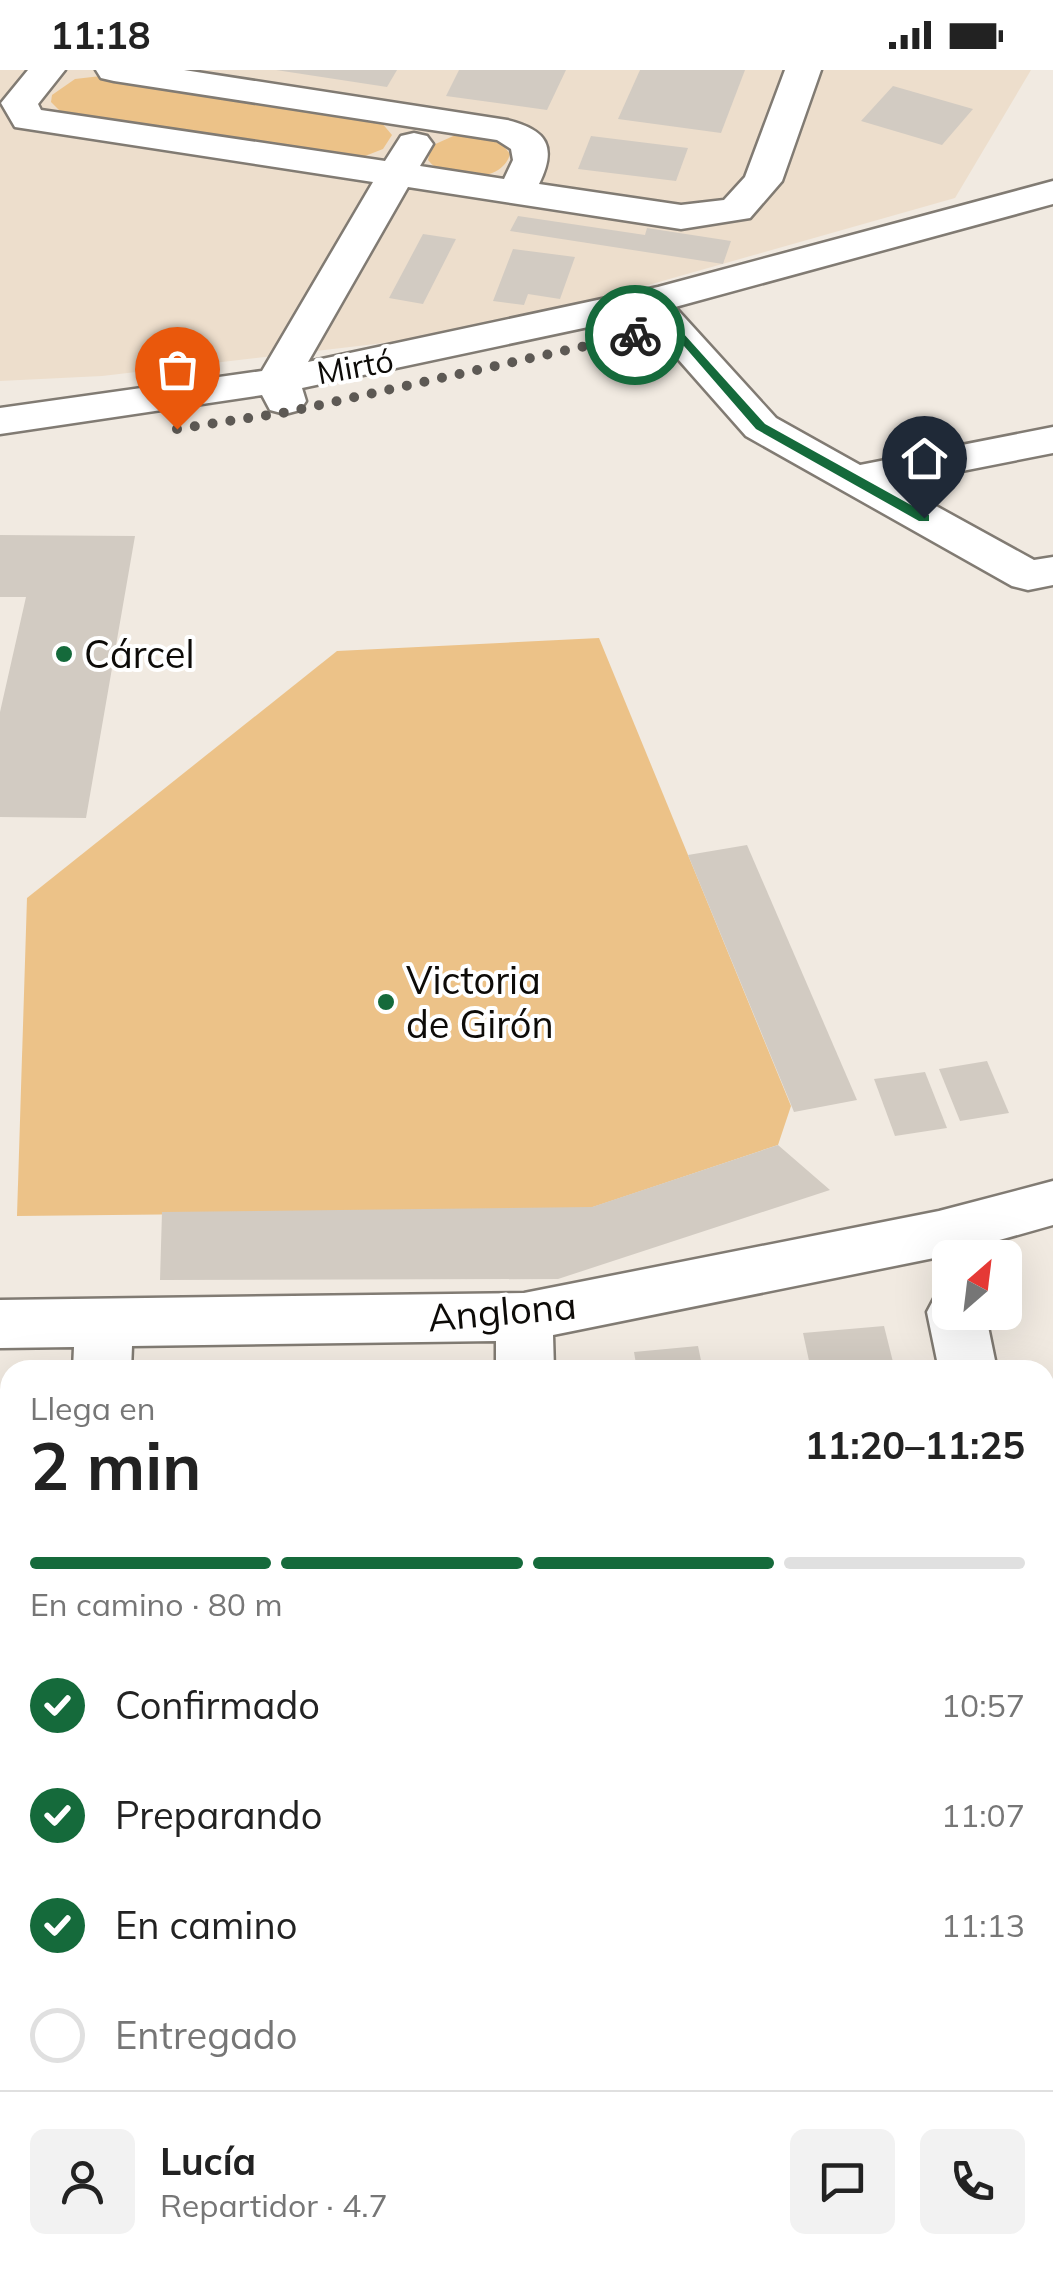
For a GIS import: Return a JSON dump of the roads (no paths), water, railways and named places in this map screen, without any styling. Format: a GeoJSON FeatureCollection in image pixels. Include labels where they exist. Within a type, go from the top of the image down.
{"type":"FeatureCollection","features":[{"type":"Feature","properties":{"kind":"street"},"geometry":{"type":"LineString","coordinates":[[47,70],[20,103],[28,119],[681,217],[736,210],[763,181],[803,70]]}},
{"type":"Feature","properties":{"kind":"street"},"geometry":{"type":"LineString","coordinates":[[114,70],[507,132],[529,144],[532,160],[516,192]]}},
{"type":"Feature","properties":{"kind":"street"},"geometry":{"type":"LineString","coordinates":[[283,396],[428,120]]}},
{"type":"Feature","properties":{"kind":"street"},"geometry":{"type":"LineString","coordinates":[[11,149],[43,144],[56,123]]}},
{"type":"Feature","properties":{"kind":"street","name":"Mirtó"},"geometry":{"type":"LineString","coordinates":[[661,314],[1053,192]]}},
{"type":"Feature","properties":{"kind":"street","name":"Mirtó"},"geometry":{"type":"LineString","coordinates":[[0,451],[67,445],[1053,223]]}},
{"type":"Feature","properties":{"kind":"street"},"geometry":{"type":"LineString","coordinates":[[661,314],[760,427],[1028,576],[1053,571]]}},
{"type":"Feature","properties":{"kind":"street","name":"Mirtó"},"geometry":{"type":"LineString","coordinates":[[0,421],[283,396]]}},
{"type":"Feature","properties":{"kind":"street"},"geometry":{"type":"LineString","coordinates":[[855,479],[1053,440]]}},
{"type":"Feature","properties":{"kind":"street","name":"Anglona"},"geometry":{"type":"LineString","coordinates":[[982,1240],[1053,1203]]}},
{"type":"Feature","properties":{"kind":"street","name":"Anglona"},"geometry":{"type":"LineString","coordinates":[[0,1324],[103,1347],[524,1344],[932,1262]]}},
{"type":"Feature","properties":{"kind":"street"},"geometry":{"type":"LineString","coordinates":[[960,1330],[966,1360]]}},
{"type":"Feature","properties":{"kind":"place","name":"Cárcel"},"geometry":{"type":"Point","coordinates":[64,654]}},
{"type":"Feature","properties":{"kind":"place","name":"Victoria de Girón"},"geometry":{"type":"Point","coordinates":[386,1002]}}]}
